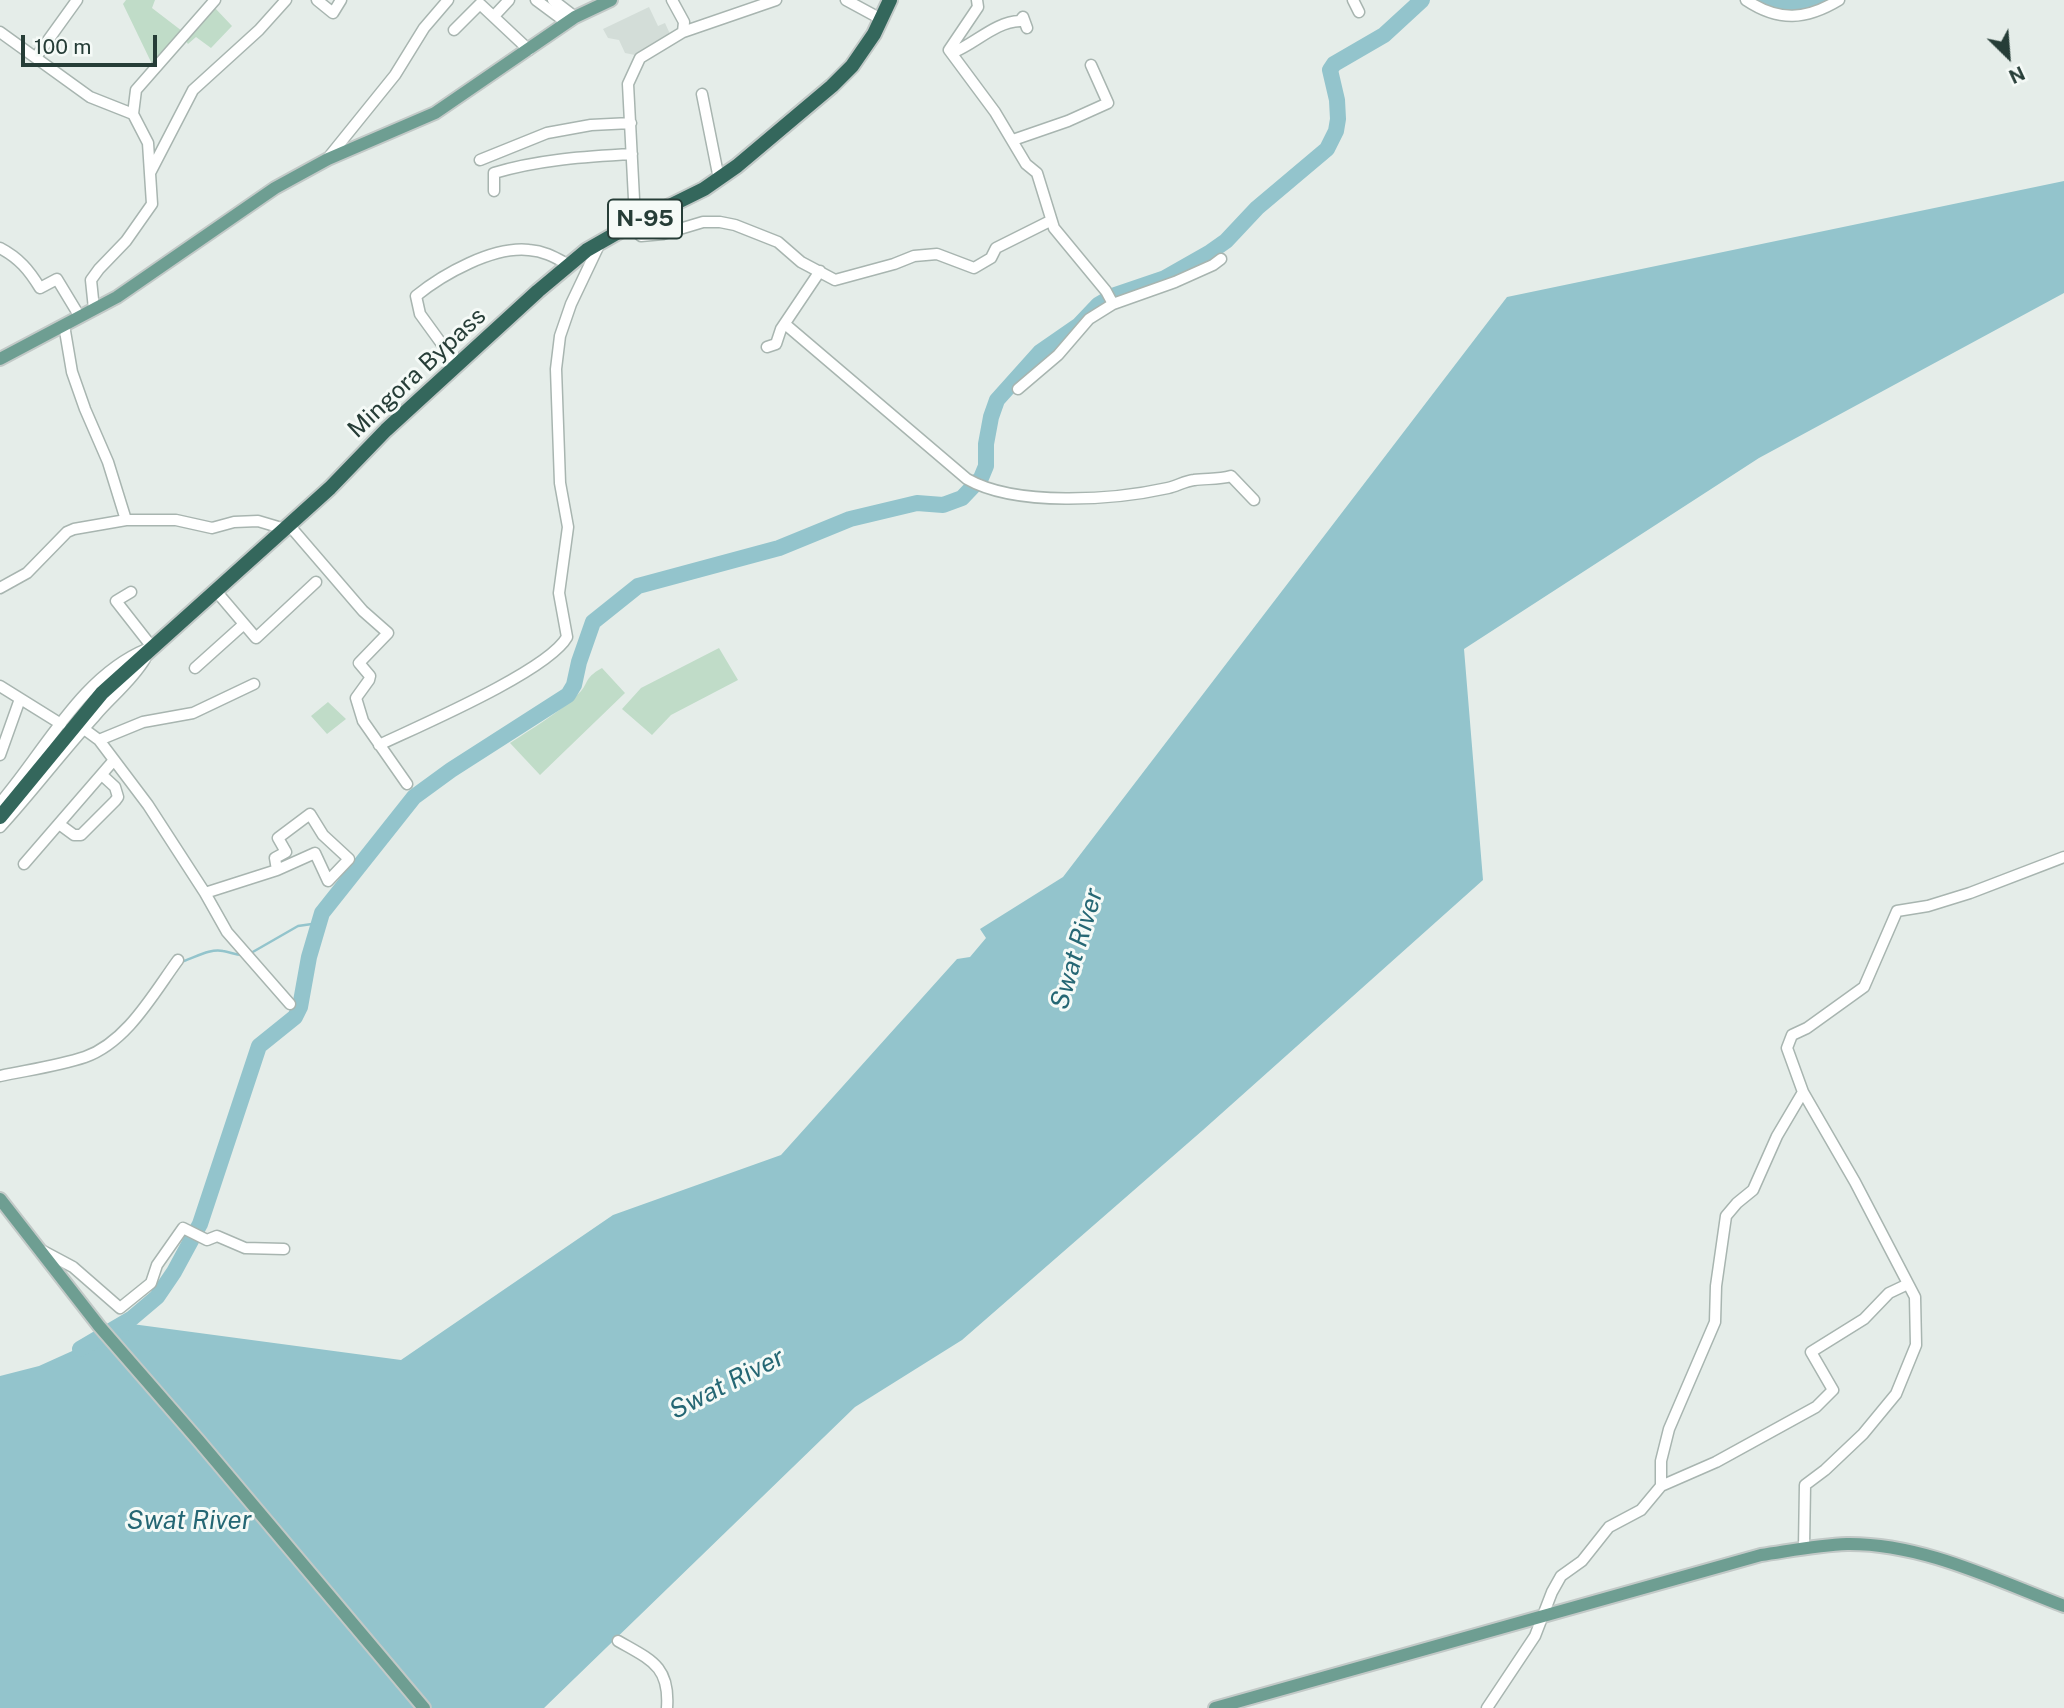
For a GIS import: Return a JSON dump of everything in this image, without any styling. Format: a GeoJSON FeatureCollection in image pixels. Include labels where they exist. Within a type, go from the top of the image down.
{"type":"FeatureCollection","features":[{"type":"Feature","properties":{"kind":"highway","name":"Mingora Bypass"},"geometry":{"type":"LineString","coordinates":[[0,817],[102,693],[330,488],[386,430],[569,265],[629,226],[719,179],[832,86],[852,66],[874,34],[890,0]]}},
{"type":"Feature","properties":{"kind":"main road"},"geometry":{"type":"LineString","coordinates":[[0,359],[117,298],[275,188],[328,159],[435,113],[571,20],[611,0]]}},
{"type":"Feature","properties":{"kind":"main road"},"geometry":{"type":"LineString","coordinates":[[0,1199],[82,1306],[424,1708]]}},
{"type":"Feature","properties":{"kind":"main road"},"geometry":{"type":"LineString","coordinates":[[1215,1708],[1761,1555],[1804,1548],[1847,1544],[1912,1553],[1949,1562],[2064,1606]]}},
{"type":"Feature","properties":{"kind":"street"},"geometry":{"type":"LineString","coordinates":[[36,57],[77,0]]}},
{"type":"Feature","properties":{"kind":"street"},"geometry":{"type":"LineString","coordinates":[[94,309],[91,281],[126,241],[152,204],[148,143],[133,114],[136,90],[215,0]]}},
{"type":"Feature","properties":{"kind":"street"},"geometry":{"type":"LineString","coordinates":[[150,174],[193,89],[259,30],[286,0]]}},
{"type":"Feature","properties":{"kind":"street"},"geometry":{"type":"LineString","coordinates":[[317,0],[333,13],[341,0]]}},
{"type":"Feature","properties":{"kind":"street"},"geometry":{"type":"LineString","coordinates":[[328,159],[395,75],[424,28],[448,0]]}},
{"type":"Feature","properties":{"kind":"street"},"geometry":{"type":"LineString","coordinates":[[495,15],[509,0]]}},
{"type":"Feature","properties":{"kind":"street"},"geometry":{"type":"LineString","coordinates":[[536,0],[571,20]]}},
{"type":"Feature","properties":{"kind":"street"},"geometry":{"type":"LineString","coordinates":[[553,0],[571,20]]}},
{"type":"Feature","properties":{"kind":"street"},"geometry":{"type":"LineString","coordinates":[[672,0],[684,22],[683,32]]}},
{"type":"Feature","properties":{"kind":"street"},"geometry":{"type":"LineString","coordinates":[[776,0],[683,32],[640,58],[628,84],[634,199],[629,226],[641,236],[663,234],[702,222],[735,225],[778,242],[801,262],[835,280],[914,256],[937,254],[974,268],[991,258],[996,248],[1050,221]]}},
{"type":"Feature","properties":{"kind":"street"},"geometry":{"type":"LineString","coordinates":[[846,0],[881,19]]}},
{"type":"Feature","properties":{"kind":"street"},"geometry":{"type":"LineString","coordinates":[[977,0],[978,7],[949,50],[1013,140],[1026,164],[1037,173],[1050,221],[1106,291],[1113,304]]}},
{"type":"Feature","properties":{"kind":"street"},"geometry":{"type":"LineString","coordinates":[[1353,0],[1359,12]]}},
{"type":"Feature","properties":{"kind":"street"},"geometry":{"type":"LineString","coordinates":[[1746,0],[1758,8],[1779,15],[1808,16],[1839,0]]}},
{"type":"Feature","properties":{"kind":"street"},"geometry":{"type":"LineString","coordinates":[[454,30],[480,4],[495,15],[529,50]]}},
{"type":"Feature","properties":{"kind":"street"},"geometry":{"type":"LineString","coordinates":[[954,52],[993,30],[1020,22],[1023,17],[1027,28]]}},
{"type":"Feature","properties":{"kind":"street"},"geometry":{"type":"LineString","coordinates":[[0,32],[90,97],[133,114]]}},
{"type":"Feature","properties":{"kind":"street"},"geometry":{"type":"LineString","coordinates":[[1013,140],[1068,121],[1108,103],[1091,65]]}},
{"type":"Feature","properties":{"kind":"street"},"geometry":{"type":"LineString","coordinates":[[702,94],[719,179]]}},
{"type":"Feature","properties":{"kind":"street"},"geometry":{"type":"LineString","coordinates":[[480,160],[547,133],[591,125],[632,123]]}},
{"type":"Feature","properties":{"kind":"street"},"geometry":{"type":"LineString","coordinates":[[494,191],[494,173],[519,165],[569,157],[632,154]]}},
{"type":"Feature","properties":{"kind":"street"},"geometry":{"type":"LineString","coordinates":[[379,745],[508,681],[545,659],[566,637],[559,593],[568,527],[560,483],[556,369],[560,335],[571,304],[600,243]]}},
{"type":"Feature","properties":{"kind":"street"},"geometry":{"type":"LineString","coordinates":[[0,248],[15,255],[40,288],[57,279],[80,317]]}},
{"type":"Feature","properties":{"kind":"street"},"geometry":{"type":"LineString","coordinates":[[457,365],[420,314],[416,296],[433,282],[477,259],[500,253],[527,249],[548,253],[569,265]]}},
{"type":"Feature","properties":{"kind":"street"},"geometry":{"type":"LineString","coordinates":[[1018,389],[1058,355],[1089,319],[1113,304],[1175,282],[1221,259]]}},
{"type":"Feature","properties":{"kind":"street"},"geometry":{"type":"LineString","coordinates":[[767,346],[776,344],[785,324],[820,271]]}},
{"type":"Feature","properties":{"kind":"street"},"geometry":{"type":"LineString","coordinates":[[785,324],[967,479],[984,489],[1043,498],[1124,496],[1171,488],[1193,480],[1231,477],[1254,500]]}},
{"type":"Feature","properties":{"kind":"street"},"geometry":{"type":"LineString","coordinates":[[64,325],[72,372],[108,462],[127,520]]}},
{"type":"Feature","properties":{"kind":"street"},"geometry":{"type":"LineString","coordinates":[[0,588],[27,573],[67,532],[127,520],[176,520],[212,528],[234,522],[258,521],[287,527],[363,611],[388,633],[359,663],[370,676],[356,698],[363,721],[407,784]]}},
{"type":"Feature","properties":{"kind":"street"},"geometry":{"type":"LineString","coordinates":[[216,590],[256,638],[316,582]]}},
{"type":"Feature","properties":{"kind":"street"},"geometry":{"type":"LineString","coordinates":[[131,592],[116,601],[152,647]]}},
{"type":"Feature","properties":{"kind":"street"},"geometry":{"type":"LineString","coordinates":[[195,668],[244,624]]}},
{"type":"Feature","properties":{"kind":"street"},"geometry":{"type":"LineString","coordinates":[[0,803],[79,701],[128,656],[152,647]]}},
{"type":"Feature","properties":{"kind":"street"},"geometry":{"type":"LineString","coordinates":[[0,827],[138,671],[152,647]]}},
{"type":"Feature","properties":{"kind":"street"},"geometry":{"type":"LineString","coordinates":[[99,740],[143,722],[193,713],[254,684]]}},
{"type":"Feature","properties":{"kind":"street"},"geometry":{"type":"LineString","coordinates":[[0,686],[61,724]]}},
{"type":"Feature","properties":{"kind":"street"},"geometry":{"type":"LineString","coordinates":[[0,755],[20,699]]}},
{"type":"Feature","properties":{"kind":"street"},"geometry":{"type":"LineString","coordinates":[[84,729],[99,740],[148,805],[205,892],[227,932],[290,1004]]}},
{"type":"Feature","properties":{"kind":"street"},"geometry":{"type":"LineString","coordinates":[[24,864],[114,760]]}},
{"type":"Feature","properties":{"kind":"street"},"geometry":{"type":"LineString","coordinates":[[59,824],[74,835],[80,835],[115,801],[118,797],[115,788],[102,775]]}},
{"type":"Feature","properties":{"kind":"street"},"geometry":{"type":"LineString","coordinates":[[205,892],[278,870],[315,853],[328,881],[349,859],[323,835],[310,814],[278,838],[286,852],[275,858],[278,870]]}},
{"type":"Feature","properties":{"kind":"street"},"geometry":{"type":"LineString","coordinates":[[1804,1548],[1805,1485],[1863,1434],[1896,1394],[1916,1345],[1915,1297],[1855,1182],[1803,1092],[1787,1048],[1792,1035],[1807,1028],[1864,987],[1897,911],[1927,906],[1970,893],[2064,857]]}},
{"type":"Feature","properties":{"kind":"street"},"geometry":{"type":"LineString","coordinates":[[0,1076],[87,1056],[113,1041],[130,1024],[178,960]]}},
{"type":"Feature","properties":{"kind":"street"},"geometry":{"type":"LineString","coordinates":[[1661,1486],[1661,1461],[1669,1429],[1715,1322],[1716,1286],[1726,1216],[1753,1190],[1777,1136],[1803,1092]]}},
{"type":"Feature","properties":{"kind":"street"},"geometry":{"type":"LineString","coordinates":[[40,1249],[73,1267],[120,1308],[150,1283],[157,1265],[183,1228],[207,1240],[217,1236],[244,1248],[284,1249]]}},
{"type":"Feature","properties":{"kind":"street"},"geometry":{"type":"LineString","coordinates":[[1487,1708],[1535,1636],[1552,1592],[1562,1576],[1582,1561],[1609,1527],[1641,1510],[1661,1486],[1716,1462],[1816,1406],[1833,1390],[1811,1352],[1864,1319],[1889,1293],[1908,1284]]}},
{"type":"Feature","properties":{"kind":"street"},"geometry":{"type":"LineString","coordinates":[[618,1641],[662,1670],[668,1691],[667,1708]]}},
{"type":"Feature","properties":{"kind":"shaded area"},"geometry":{"type":"Polygon","coordinates":[[[649,7],[658,26],[665,23],[670,34],[635,55],[625,53],[619,40],[608,38],[603,29],[649,7]]]}},
{"type":"Feature","properties":{"kind":"green space"},"geometry":{"type":"Polygon","coordinates":[[[126,0],[155,0],[152,8],[182,31],[152,64],[123,4],[126,0]]]}},
{"type":"Feature","properties":{"kind":"green space"},"geometry":{"type":"Polygon","coordinates":[[[215,8],[232,26],[211,48],[196,37],[188,44],[185,40],[215,8]]]}},
{"type":"Feature","properties":{"kind":"green space"},"geometry":{"type":"Polygon","coordinates":[[[719,648],[738,680],[671,715],[652,735],[622,709],[641,688],[719,648]]]}},
{"type":"Feature","properties":{"kind":"green space"},"geometry":{"type":"Polygon","coordinates":[[[602,668],[625,693],[540,775],[510,743],[569,702],[581,691],[591,675],[602,668]]]}},
{"type":"Feature","properties":{"kind":"green space"},"geometry":{"type":"Polygon","coordinates":[[[328,702],[346,719],[327,734],[311,716],[328,702]]]}},
{"type":"Feature","properties":{"kind":"water","name":"Swat River"},"geometry":{"type":"Polygon","coordinates":[[[2064,181],[2064,293],[1759,458],[1464,649],[1483,880],[962,1340],[855,1407],[544,1708],[0,1708],[0,1376],[39,1366],[132,1324],[401,1360],[613,1215],[781,1155],[957,959],[970,957],[986,938],[980,929],[1063,877],[1507,297],[2064,181]]]}},
{"type":"Feature","properties":{"kind":"waterway"},"geometry":{"type":"LineString","coordinates":[[80,1349],[131,1319],[157,1297],[174,1272],[200,1224],[259,1046],[295,1017],[300,1007],[309,957],[322,913],[414,797],[568,695],[574,685],[593,622],[638,586],[779,548],[850,519],[917,503],[943,505],[962,498],[981,478],[986,466],[986,444],[997,400],[1040,352],[1079,325],[1098,305],[1115,295],[1165,278],[1226,241],[1257,208],[1327,149],[1336,131],[1338,119],[1330,70],[1334,64],[1384,35],[1422,0]]}},
{"type":"Feature","properties":{"kind":"waterway"},"geometry":{"type":"LineString","coordinates":[[1766,0],[1801,6],[1822,0]]}},
{"type":"Feature","properties":{"kind":"waterway"},"geometry":{"type":"LineString","coordinates":[[251,953],[298,926],[319,923]]}},
{"type":"Feature","properties":{"kind":"waterway"},"geometry":{"type":"LineString","coordinates":[[184,961],[214,951],[245,955]]}}]}
